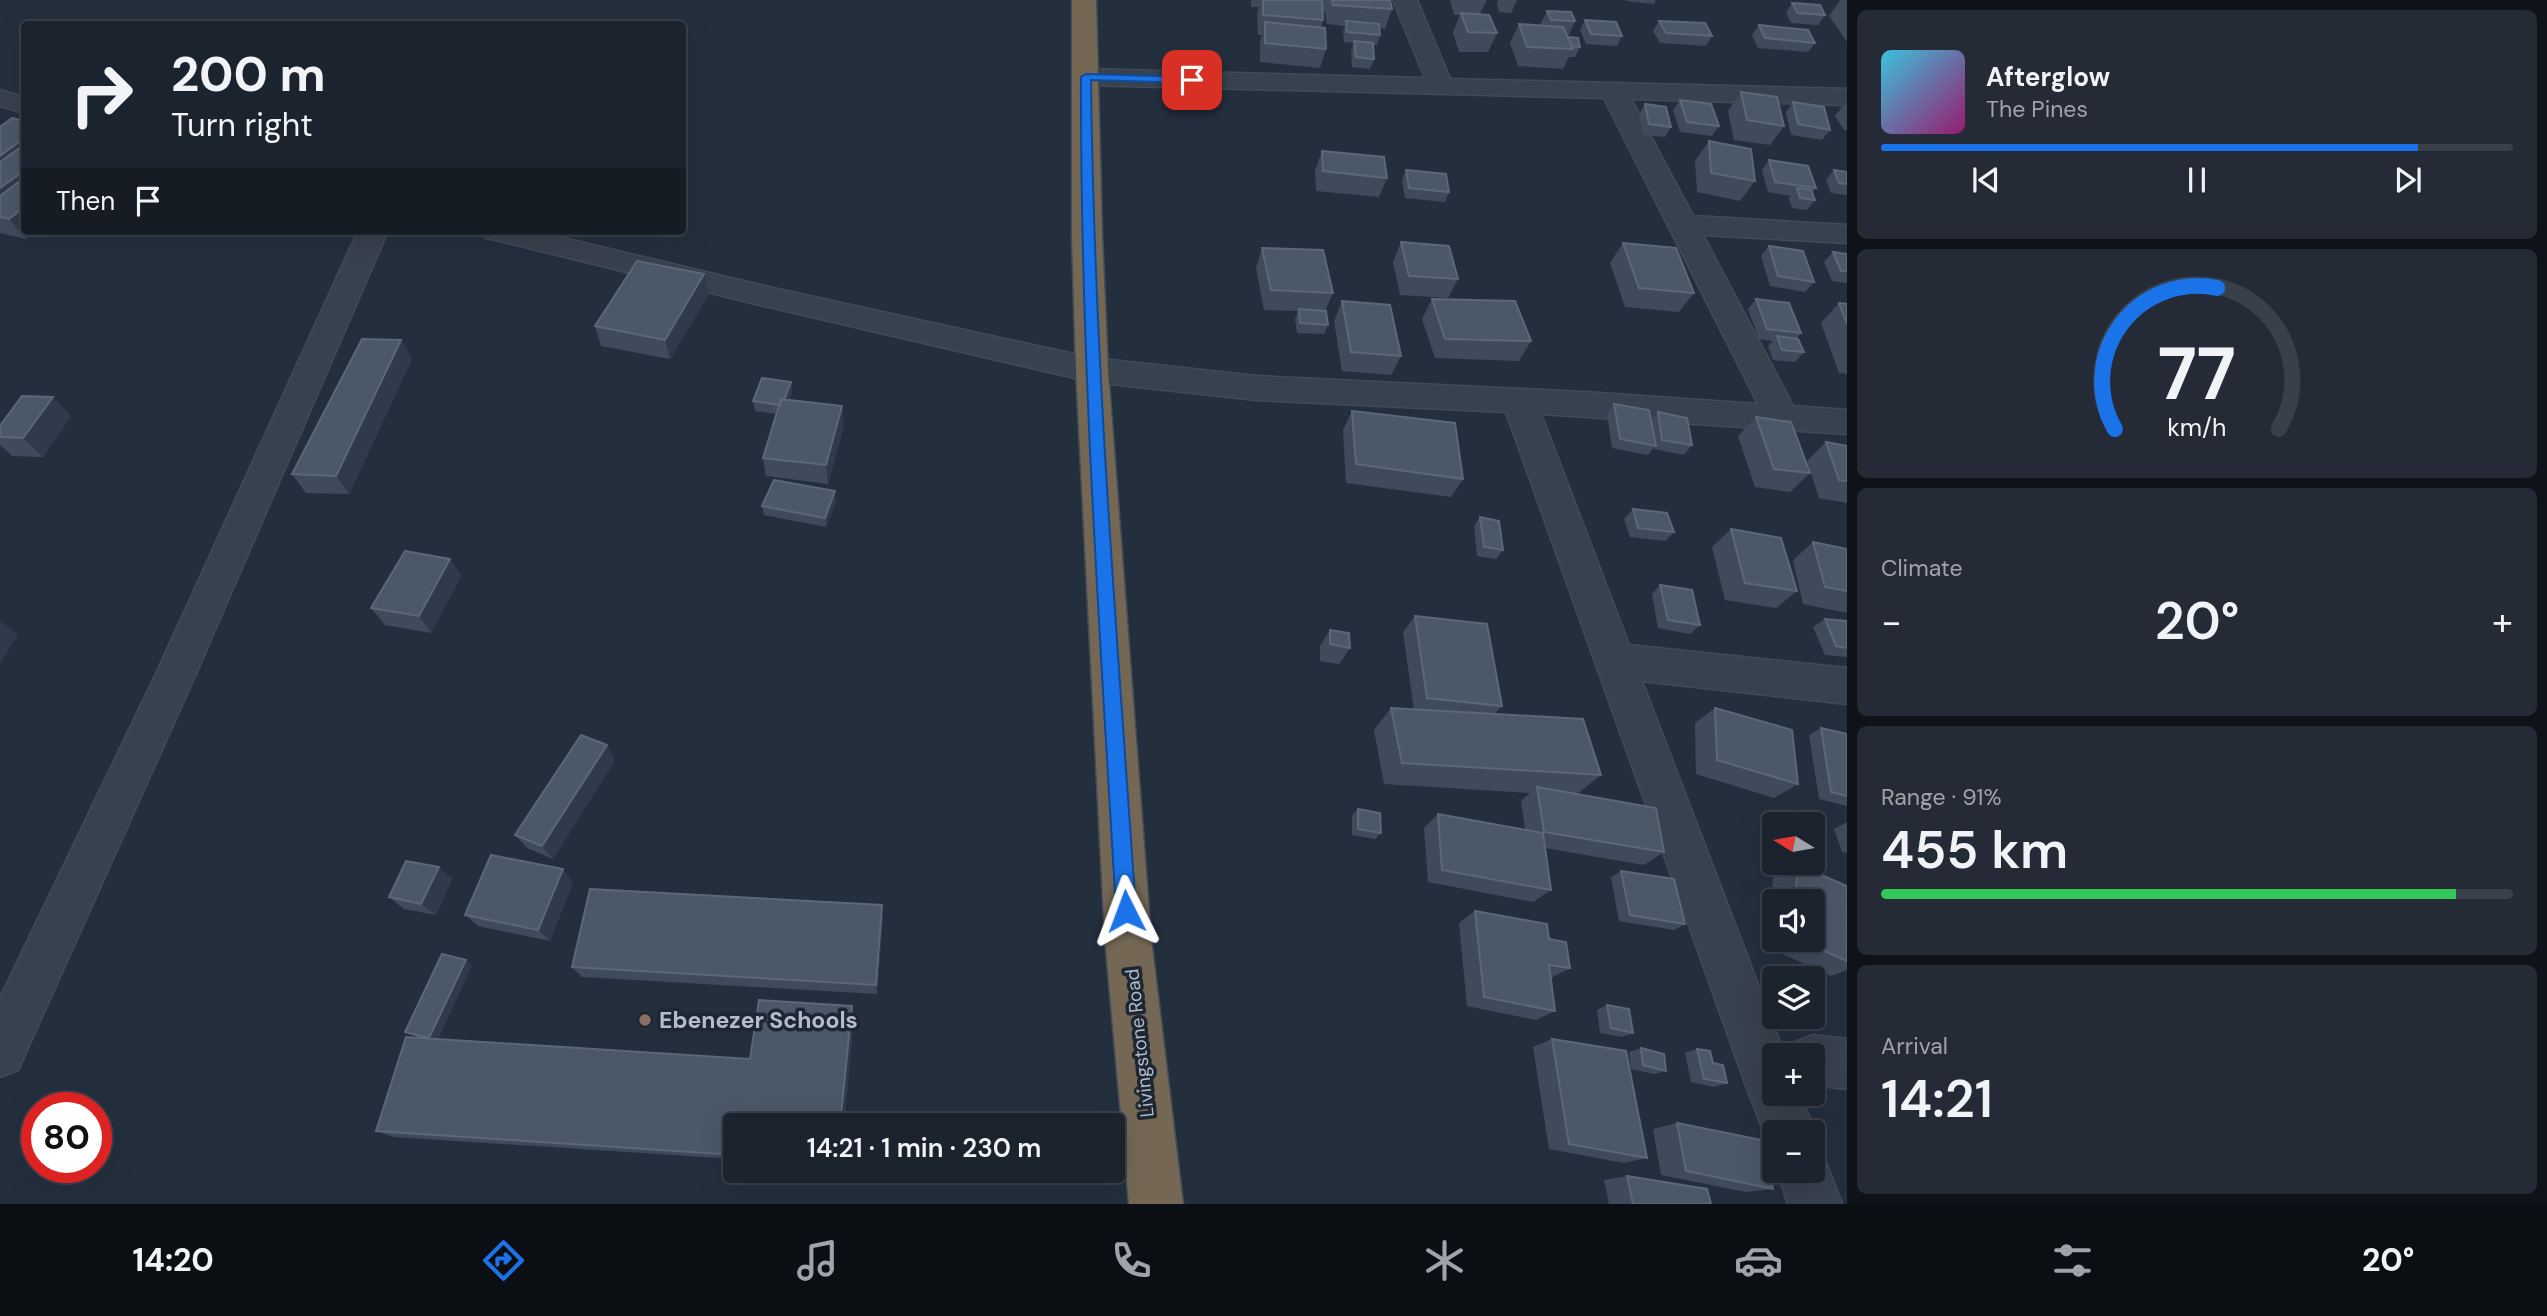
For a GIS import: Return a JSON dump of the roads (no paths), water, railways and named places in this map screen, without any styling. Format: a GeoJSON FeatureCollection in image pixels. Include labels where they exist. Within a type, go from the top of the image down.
{"type":"FeatureCollection","features":[{"type":"Feature","properties":{"kind":"highway","name":"Livingstone Road"},"geometry":{"type":"LineString","coordinates":[[1084,0],[1087,236],[1092,370],[1128,939],[1156,1204]]}},
{"type":"Feature","properties":{"kind":"street"},"geometry":{"type":"LineString","coordinates":[[1405,0],[1441,87]]}},
{"type":"Feature","properties":{"kind":"street"},"geometry":{"type":"LineString","coordinates":[[1086,77],[1847,97]]}},
{"type":"Feature","properties":{"kind":"street"},"geometry":{"type":"LineString","coordinates":[[1614,92],[1782,417]]}},
{"type":"Feature","properties":{"kind":"street"},"geometry":{"type":"LineString","coordinates":[[0,98],[21,104]]}},
{"type":"Feature","properties":{"kind":"street"},"geometry":{"type":"LineString","coordinates":[[1684,225],[1847,234]]}},
{"type":"Feature","properties":{"kind":"street"},"geometry":{"type":"LineString","coordinates":[[0,1052],[175,676],[371,235]]}},
{"type":"Feature","properties":{"kind":"street"},"geometry":{"type":"LineString","coordinates":[[512,235],[760,295],[1092,370],[1257,388],[1847,422]]}},
{"type":"Feature","properties":{"kind":"street"},"geometry":{"type":"LineString","coordinates":[[1519,401],[1613,661],[1762,1051]]}},
{"type":"Feature","properties":{"kind":"street"},"geometry":{"type":"LineString","coordinates":[[1613,661],[1847,686]]}},
{"type":"Feature","properties":{"kind":"street"},"geometry":{"type":"LineString","coordinates":[[1825,1061],[1847,1064]]}},
{"type":"Feature","properties":{"kind":"street"},"geometry":{"type":"LineString","coordinates":[[1807,1183],[1815,1204]]}},
{"type":"Feature","properties":{"kind":"place","name":"Ebenezer Schools"},"geometry":{"type":"Point","coordinates":[645,1020]}}]}
